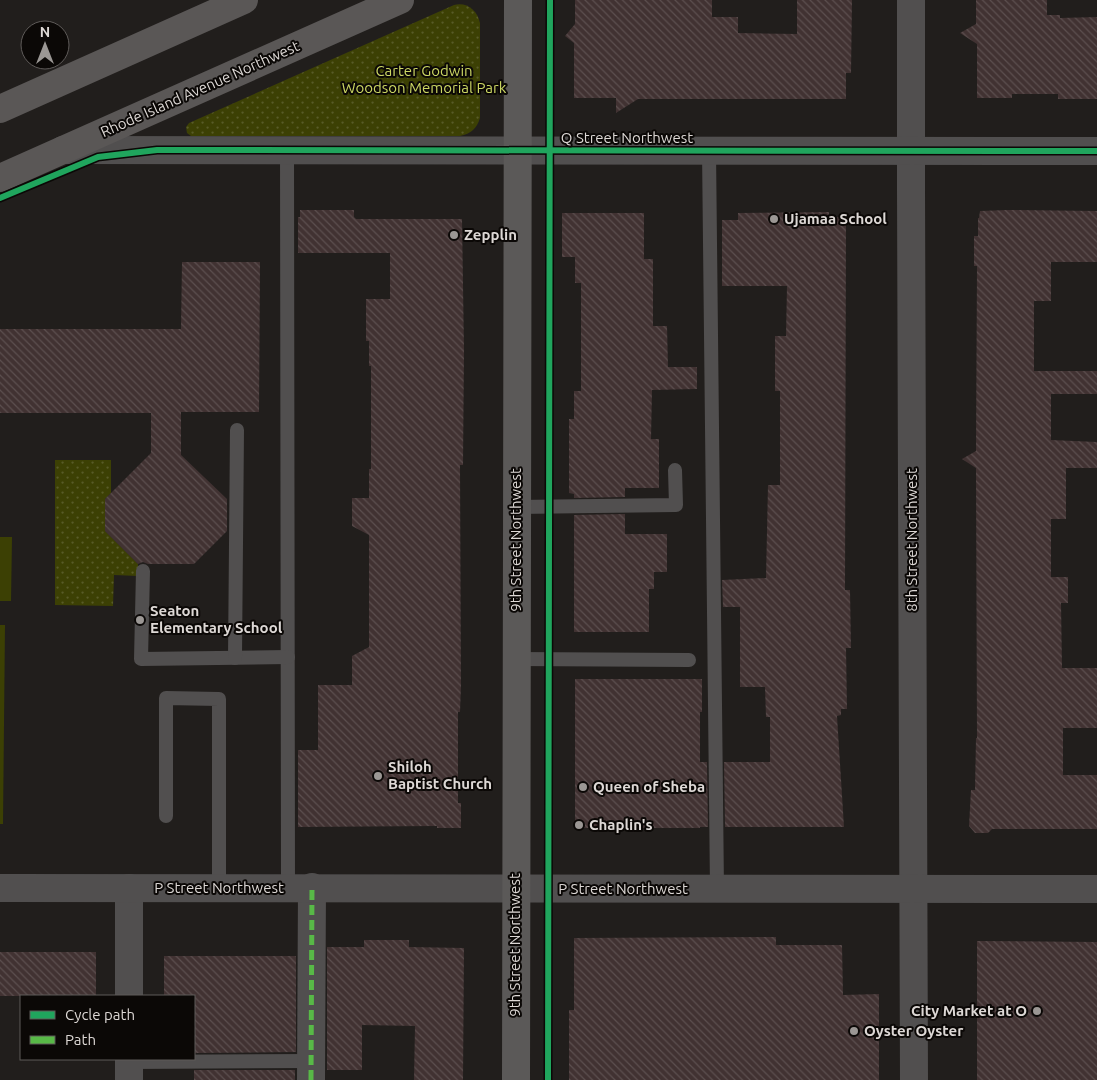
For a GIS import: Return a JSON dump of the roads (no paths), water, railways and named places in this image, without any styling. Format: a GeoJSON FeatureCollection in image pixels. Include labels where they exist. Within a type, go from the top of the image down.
{"type":"FeatureCollection","features":[{"type":"Feature","properties":{"kind":"highway","name":"Rhode Island Avenue Northwest"},"geometry":{"type":"LineString","coordinates":[[0,178],[400,0]]}},
{"type":"Feature","properties":{"kind":"highway"},"geometry":{"type":"LineString","coordinates":[[0,109],[234,2]]}},
{"type":"Feature","properties":{"kind":"main road","name":"9th Street Northwest"},"geometry":{"type":"LineString","coordinates":[[516,1080],[518,0]]}},
{"type":"Feature","properties":{"kind":"street","name":"8th Street Northwest"},"geometry":{"type":"LineString","coordinates":[[911,0],[914,1080]]}},
{"type":"Feature","properties":{"kind":"street","name":"Q Street Northwest"},"geometry":{"type":"LineString","coordinates":[[63,150],[1097,151]]}},
{"type":"Feature","properties":{"kind":"street","name":"P Street Northwest"},"geometry":{"type":"LineString","coordinates":[[0,888],[1097,889]]}},
{"type":"Feature","properties":{"kind":"street"},"geometry":{"type":"LineString","coordinates":[[129,888],[129,995]]}},
{"type":"Feature","properties":{"kind":"street"},"geometry":{"type":"LineString","coordinates":[[300,888],[311,1071]]}},
{"type":"Feature","properties":{"kind":"lane"},"geometry":{"type":"LineString","coordinates":[[287,150],[288,657],[300,888]]}},
{"type":"Feature","properties":{"kind":"lane"},"geometry":{"type":"LineString","coordinates":[[709,150],[717,889]]}},
{"type":"Feature","properties":{"kind":"lane"},"geometry":{"type":"LineString","coordinates":[[235,658],[237,430]]}},
{"type":"Feature","properties":{"kind":"lane"},"geometry":{"type":"LineString","coordinates":[[516,507],[676,505],[675,470]]}},
{"type":"Feature","properties":{"kind":"lane"},"geometry":{"type":"LineString","coordinates":[[143,571],[141,659],[288,657]]}},
{"type":"Feature","properties":{"kind":"lane"},"geometry":{"type":"LineString","coordinates":[[516,659],[689,660]]}},
{"type":"Feature","properties":{"kind":"lane"},"geometry":{"type":"LineString","coordinates":[[166,816],[166,698],[219,699],[219,887]]}},
{"type":"Feature","properties":{"kind":"lane"},"geometry":{"type":"LineString","coordinates":[[129,1067],[311,1071]]}},
{"type":"Feature","properties":{"kind":"place","name":"Ujamaa School"},"geometry":{"type":"Point","coordinates":[774,219]}},
{"type":"Feature","properties":{"kind":"place","name":"Zepplin"},"geometry":{"type":"Point","coordinates":[454,235]}},
{"type":"Feature","properties":{"kind":"place","name":"Seaton Elementary School"},"geometry":{"type":"Point","coordinates":[140,620]}},
{"type":"Feature","properties":{"kind":"place","name":"Shiloh Baptist Church"},"geometry":{"type":"Point","coordinates":[378,776]}},
{"type":"Feature","properties":{"kind":"place","name":"Queen of Sheba"},"geometry":{"type":"Point","coordinates":[583,787]}},
{"type":"Feature","properties":{"kind":"place","name":"Chaplin's"},"geometry":{"type":"Point","coordinates":[579,825]}},
{"type":"Feature","properties":{"kind":"place","name":"City Market at O"},"geometry":{"type":"Point","coordinates":[1037,1011]}},
{"type":"Feature","properties":{"kind":"place","name":"Oyster Oyster"},"geometry":{"type":"Point","coordinates":[854,1031]}},
{"type":"Feature","properties":{"kind":"park label","name":"Carter Godwin Woodson Memorial Park"},"geometry":{"type":"Point","coordinates":[424,80]}}]}
